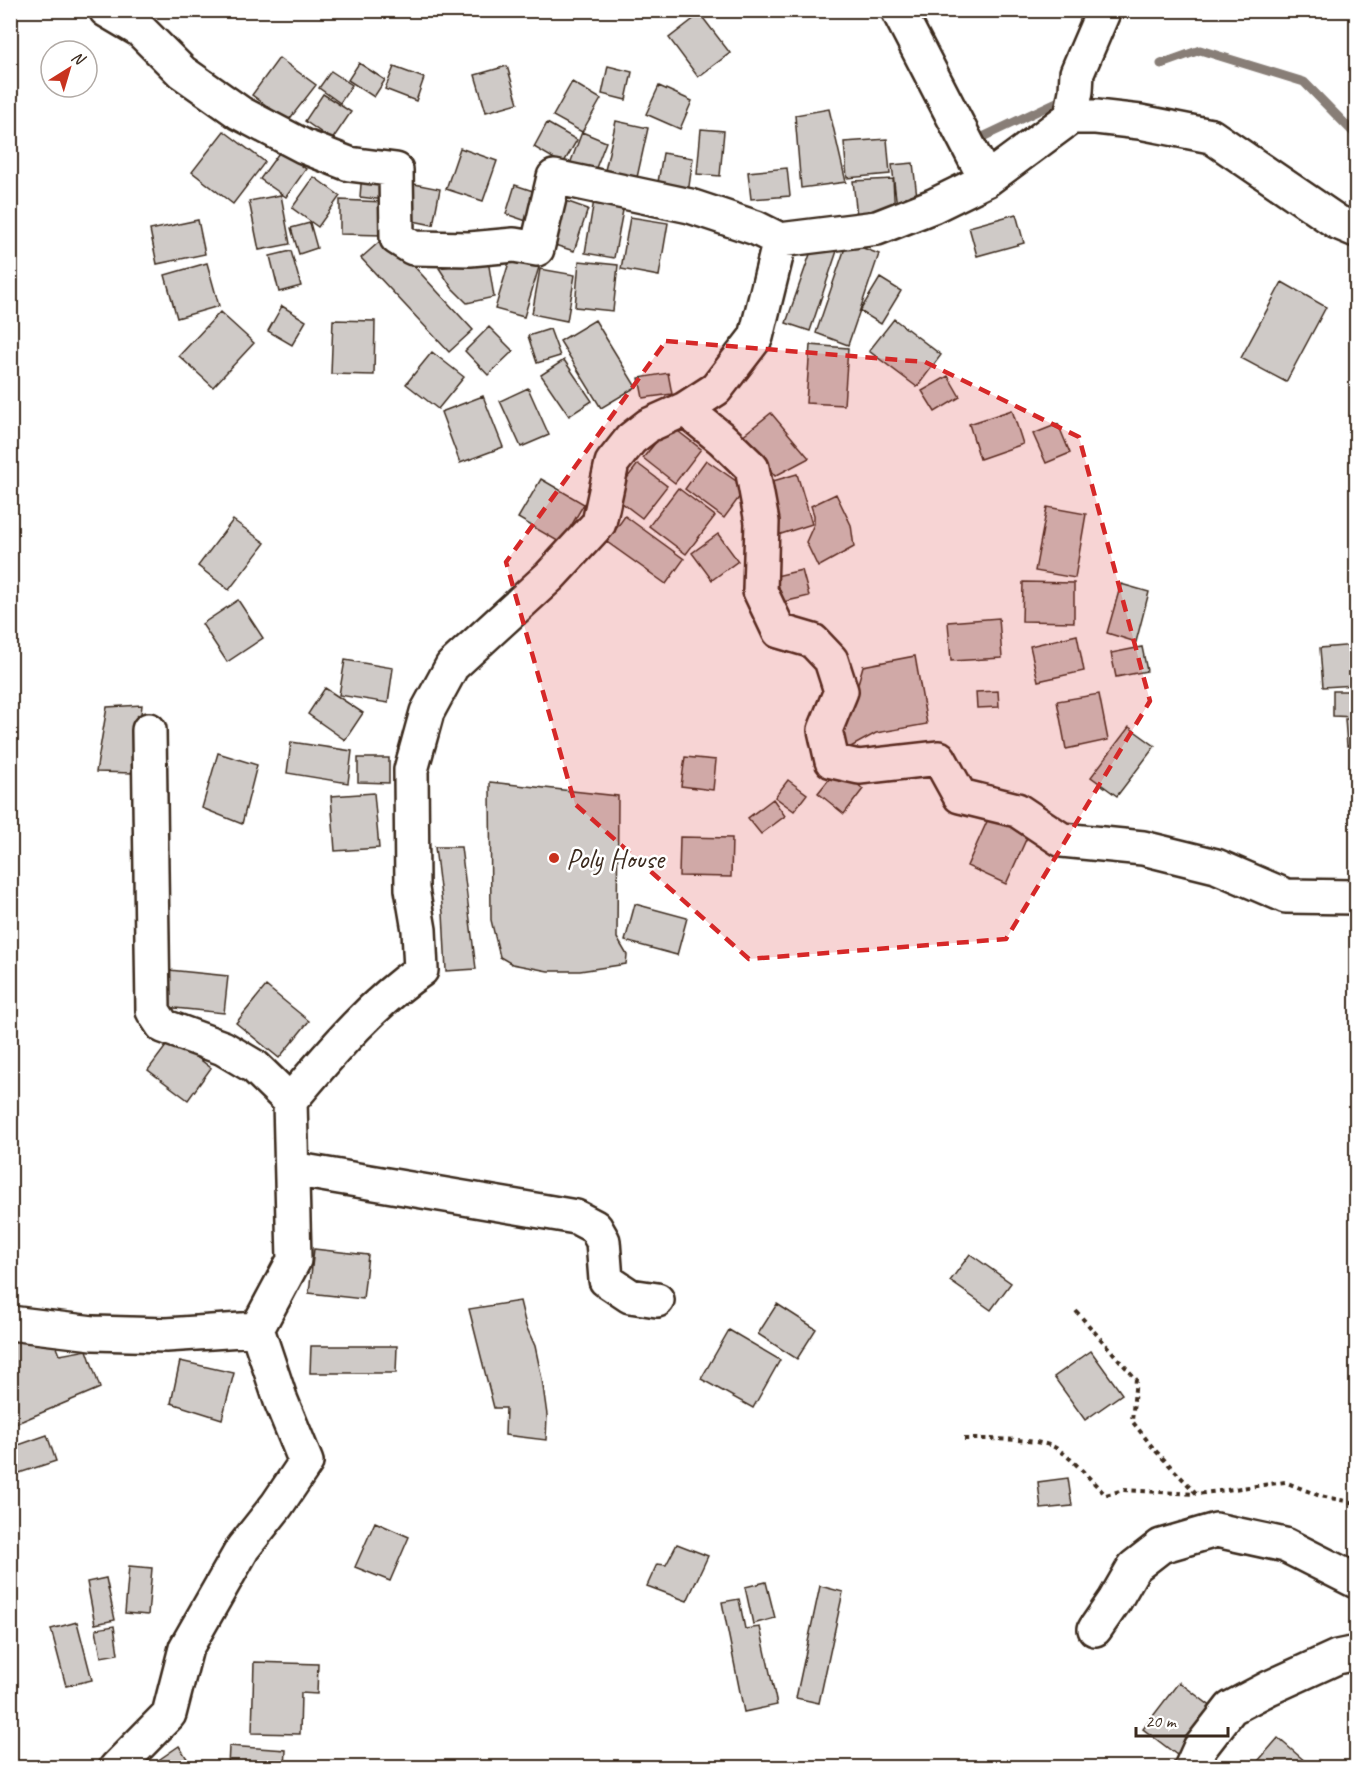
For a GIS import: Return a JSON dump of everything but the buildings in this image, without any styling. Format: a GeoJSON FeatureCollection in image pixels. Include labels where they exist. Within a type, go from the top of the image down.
{"type":"FeatureCollection","features":[{"type":"Feature","properties":{"kind":"street"},"geometry":{"type":"LineString","coordinates":[[106,10],[140,30],[182,72],[240,113],[303,146],[349,164],[396,170],[397,238],[413,248],[470,249],[514,245],[537,249],[554,177],[690,206],[756,228],[780,240],[877,228],[933,206],[986,180],[1075,94],[1104,10]]}},
{"type":"Feature","properties":{"kind":"street"},"geometry":{"type":"LineString","coordinates":[[898,10],[986,180]]}},
{"type":"Feature","properties":{"kind":"street"},"geometry":{"type":"LineString","coordinates":[[1075,94],[1096,117],[1140,122],[1211,136],[1337,222],[1356,230]]}},
{"type":"Feature","properties":{"kind":"street"},"geometry":{"type":"LineString","coordinates":[[116,1767],[169,1714],[186,1648],[243,1548],[278,1505],[306,1462],[280,1401],[257,1329],[294,1260],[290,1101],[343,1039],[398,986],[421,970],[419,930],[412,889],[411,770],[427,712],[452,666],[550,576],[599,523],[612,463],[631,439],[649,425],[685,409],[716,389],[756,337],[780,240]]}},
{"type":"Feature","properties":{"kind":"street"},"geometry":{"type":"LineString","coordinates":[[685,409],[722,439],[752,468],[762,522],[760,591],[779,631],[813,641],[831,660],[841,691],[825,730],[832,761],[859,767],[939,758],[960,796],[1017,810],[1062,840],[1143,848],[1216,866],[1286,896],[1356,897]]}},
{"type":"Feature","properties":{"kind":"street"},"geometry":{"type":"LineString","coordinates":[[149,730],[153,1011],[163,1026],[223,1048],[255,1068],[290,1101]]}},
{"type":"Feature","properties":{"kind":"street"},"geometry":{"type":"LineString","coordinates":[[292,1169],[576,1217],[595,1227],[603,1241],[606,1280],[630,1296],[657,1300]]}},
{"type":"Feature","properties":{"kind":"street"},"geometry":{"type":"LineString","coordinates":[[10,1323],[93,1333],[145,1334],[257,1329]]}},
{"type":"Feature","properties":{"kind":"street"},"geometry":{"type":"LineString","coordinates":[[1095,1629],[1134,1567],[1161,1546],[1216,1530],[1285,1545],[1356,1581]]}},
{"type":"Feature","properties":{"kind":"street"},"geometry":{"type":"LineString","coordinates":[[1191,1767],[1200,1748],[1231,1708],[1337,1657],[1356,1653]]}},
{"type":"Feature","properties":{"kind":"path"},"geometry":{"type":"LineString","coordinates":[[1076,1311],[1136,1379],[1132,1421],[1154,1449],[1197,1494]]}},
{"type":"Feature","properties":{"kind":"path"},"geometry":{"type":"LineString","coordinates":[[964,1439],[1023,1440],[1053,1446],[1106,1495],[1123,1490],[1197,1494],[1285,1482],[1320,1496],[1356,1503]]}},
{"type":"Feature","properties":{"kind":"highlighted area"},"geometry":{"type":"Polygon","coordinates":[[[666,341],[925,362],[1079,437],[1150,701],[1006,939],[749,959],[575,804],[506,562],[666,341]]]}},
{"type":"Feature","properties":{"kind":"waterway"},"geometry":{"type":"LineString","coordinates":[[1161,64],[1200,50],[1304,82],[1356,135]]}},
{"type":"Feature","properties":{"kind":"waterway"},"geometry":{"type":"LineString","coordinates":[[972,142],[1063,99],[1066,95]]}},
{"type":"Feature","properties":{"kind":"place","name":"Poly House"},"geometry":{"type":"Point","coordinates":[554,858]}}]}
